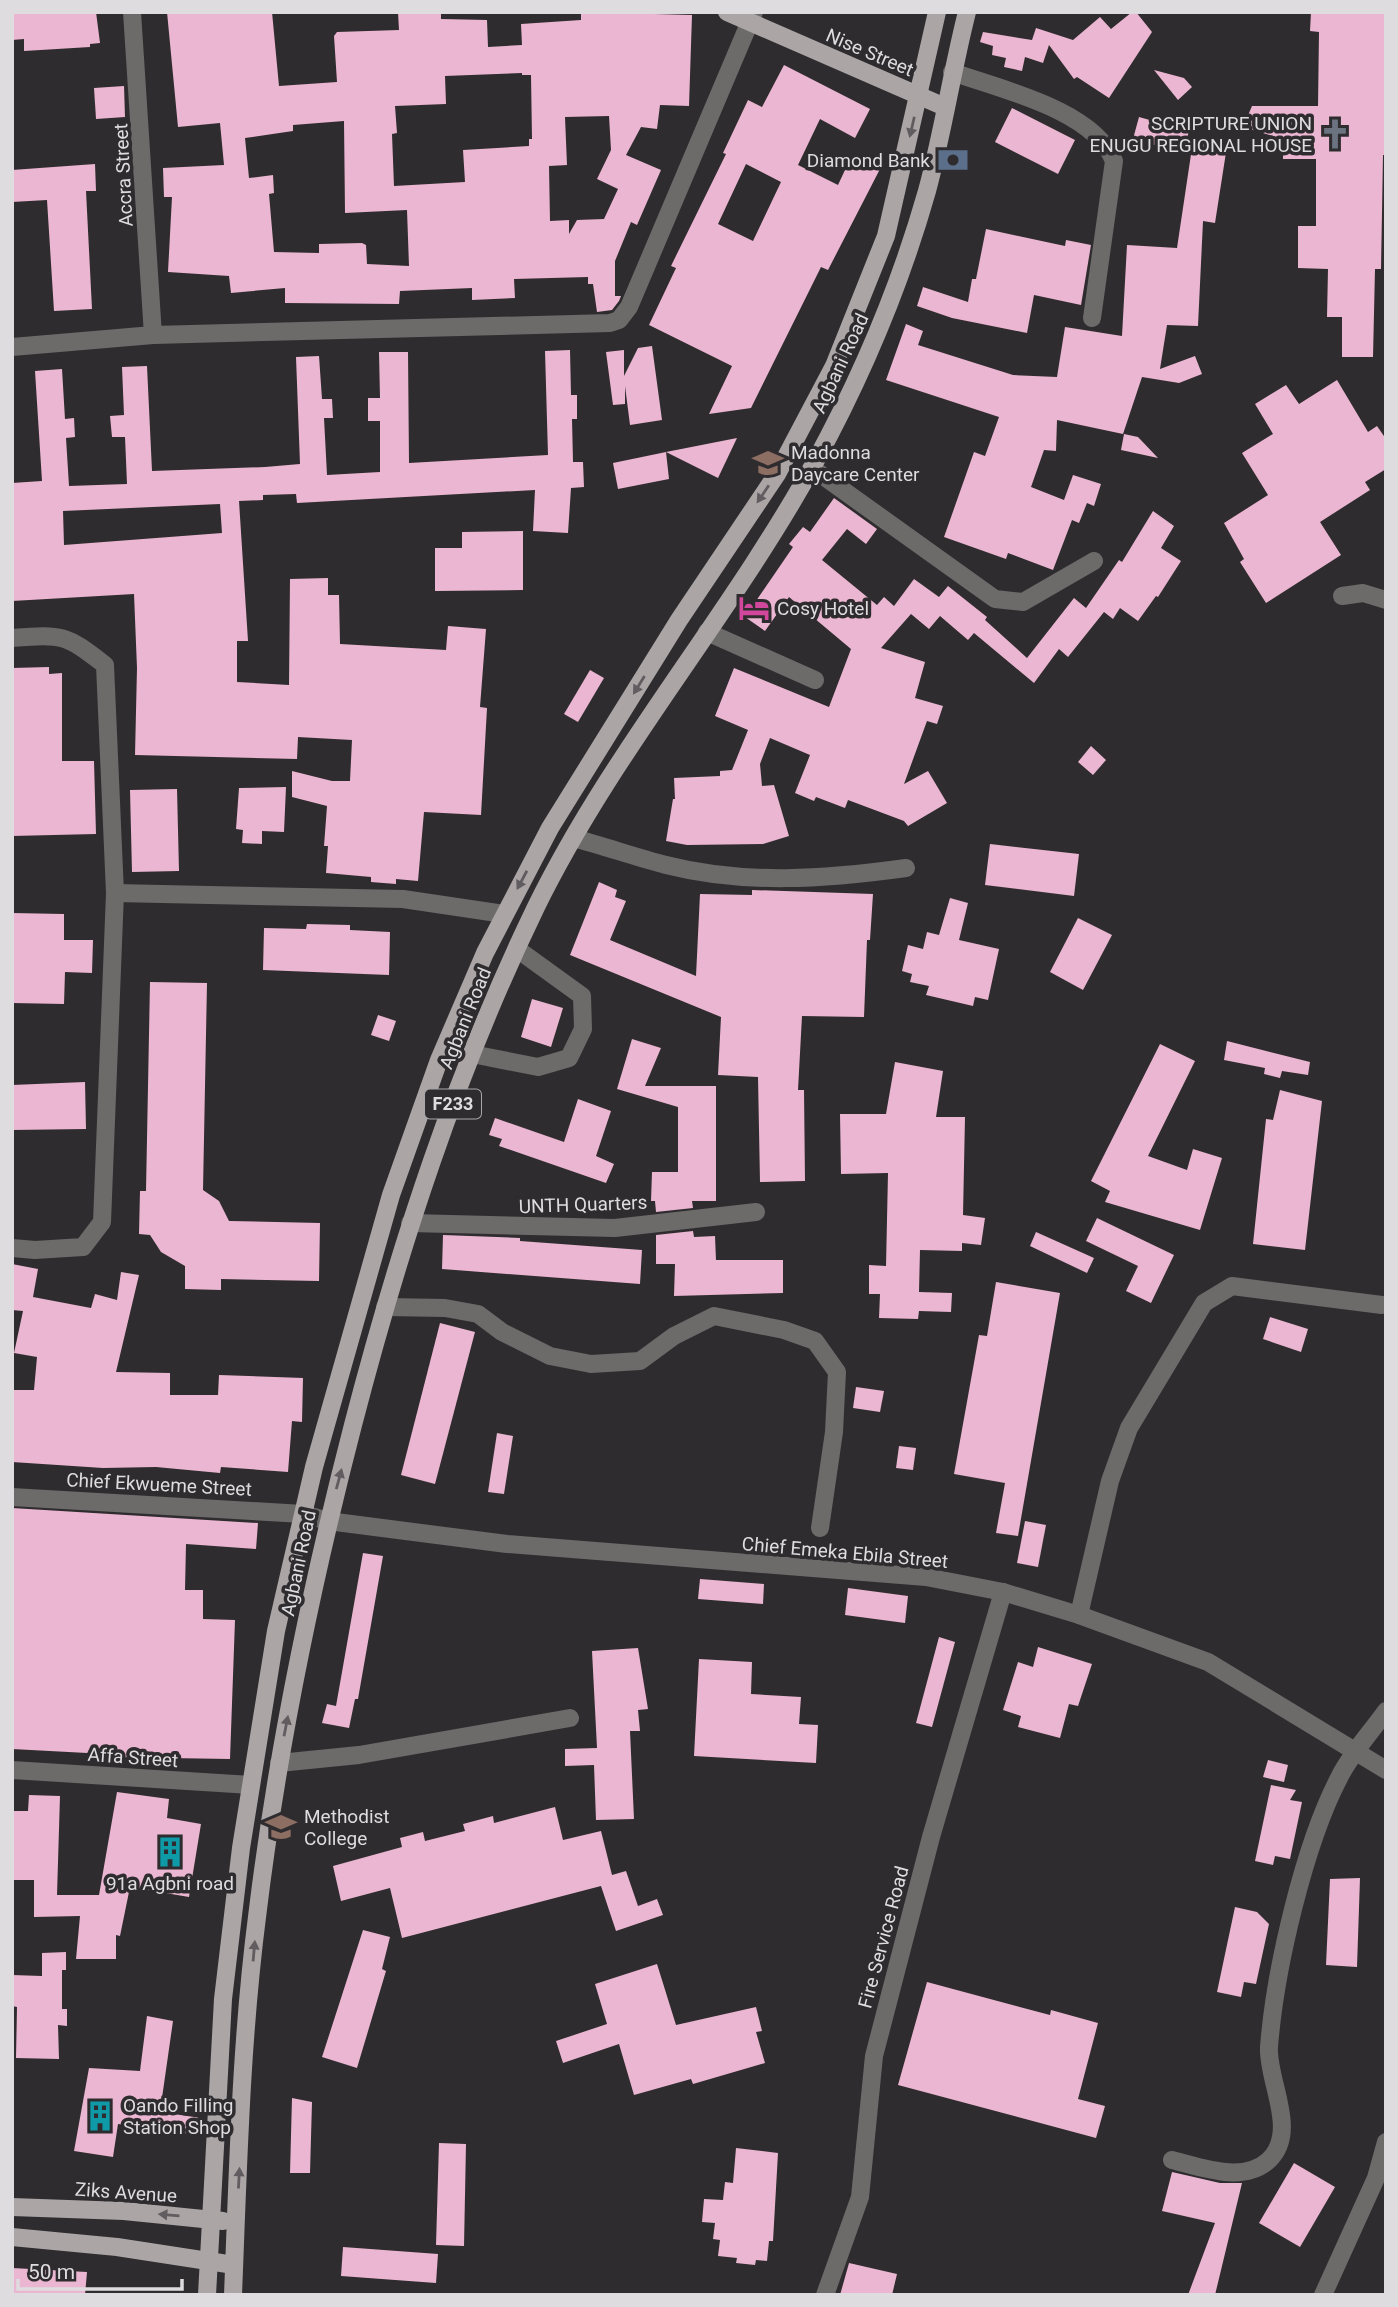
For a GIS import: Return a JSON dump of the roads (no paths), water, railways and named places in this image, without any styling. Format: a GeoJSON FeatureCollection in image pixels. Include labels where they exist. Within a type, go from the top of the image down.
{"type":"FeatureCollection","features":[{"type":"Feature","properties":{"kind":"main road","name":"Nise Street"},"geometry":{"type":"LineString","coordinates":[[727,12],[752,18],[945,107]]}},
{"type":"Feature","properties":{"kind":"main road","name":"Agbani Road"},"geometry":{"type":"LineString","coordinates":[[207,2295],[223,1999],[251,1786],[276,1631],[303,1514],[391,1195],[439,1060],[504,914],[550,828],[679,620],[777,474],[843,344],[886,236],[937,12]]}},
{"type":"Feature","properties":{"kind":"main road","name":"Agbani Road"},"geometry":{"type":"LineString","coordinates":[[233,2295],[253,1959],[279,1763],[328,1521],[410,1223],[472,1054],[517,949],[573,838],[811,468],[847,400],[897,282],[928,186],[967,12]]}},
{"type":"Feature","properties":{"kind":"main road","name":"Ziks Avenue"},"geometry":{"type":"LineString","coordinates":[[12,2207],[236,2222]]}},
{"type":"Feature","properties":{"kind":"main road"},"geometry":{"type":"LineString","coordinates":[[12,2237],[117,2247],[234,2265]]}},
{"type":"Feature","properties":{"kind":"street","name":"Accra Street"},"geometry":{"type":"LineString","coordinates":[[132,12],[153,335]]}},
{"type":"Feature","properties":{"kind":"street"},"geometry":{"type":"LineString","coordinates":[[12,347],[153,335],[610,323],[618,320],[629,307],[752,18]]}},
{"type":"Feature","properties":{"kind":"street"},"geometry":{"type":"LineString","coordinates":[[952,72],[1051,107],[1100,138],[1111,153],[1114,161],[1092,318]]}},
{"type":"Feature","properties":{"kind":"street"},"geometry":{"type":"LineString","coordinates":[[811,468],[995,599],[1023,601],[1094,561]]}},
{"type":"Feature","properties":{"kind":"street"},"geometry":{"type":"LineString","coordinates":[[1342,596],[1363,593],[1386,600]]}},
{"type":"Feature","properties":{"kind":"street"},"geometry":{"type":"LineString","coordinates":[[706,632],[815,680]]}},
{"type":"Feature","properties":{"kind":"street"},"geometry":{"type":"LineString","coordinates":[[12,638],[48,636],[73,639],[105,665],[115,892],[102,1222],[83,1247],[35,1250],[12,1248]]}},
{"type":"Feature","properties":{"kind":"street"},"geometry":{"type":"LineString","coordinates":[[573,838],[666,865],[766,879],[840,877],[906,868]]}},
{"type":"Feature","properties":{"kind":"street"},"geometry":{"type":"LineString","coordinates":[[115,892],[402,899],[504,914]]}},
{"type":"Feature","properties":{"kind":"street"},"geometry":{"type":"LineString","coordinates":[[472,1054],[538,1067],[569,1058],[583,1029],[582,996],[517,949]]}},
{"type":"Feature","properties":{"kind":"street","name":"UNTH Quarters"},"geometry":{"type":"LineString","coordinates":[[410,1223],[605,1228],[756,1212]]}},
{"type":"Feature","properties":{"kind":"street"},"geometry":{"type":"LineString","coordinates":[[1079,1615],[1110,1481],[1129,1427],[1204,1303],[1232,1286],[1382,1305]]}},
{"type":"Feature","properties":{"kind":"street"},"geometry":{"type":"LineString","coordinates":[[385,1307],[445,1308],[478,1314],[502,1332],[550,1356],[591,1364],[640,1361],[674,1336],[714,1316],[784,1329],[815,1340],[837,1372],[834,1432],[820,1528]]}},
{"type":"Feature","properties":{"kind":"street","name":"Chief Ekwueme Street"},"geometry":{"type":"LineString","coordinates":[[12,1497],[303,1514]]}},
{"type":"Feature","properties":{"kind":"street","name":"Chief Emeka Ebila Street"},"geometry":{"type":"LineString","coordinates":[[303,1514],[328,1521],[507,1544],[926,1577],[1003,1592],[1079,1615],[1208,1662],[1386,1770]]}},
{"type":"Feature","properties":{"kind":"street","name":"Fire Service Road"},"geometry":{"type":"LineString","coordinates":[[825,2295],[860,2197],[874,2056],[931,1838],[1003,1592]]}},
{"type":"Feature","properties":{"kind":"street"},"geometry":{"type":"LineString","coordinates":[[1172,2160],[1224,2172],[1240,2171],[1263,2164],[1278,2146],[1282,2126],[1269,2049],[1281,1971],[1303,1877],[1317,1830],[1341,1773],[1386,1711]]}},
{"type":"Feature","properties":{"kind":"street"},"geometry":{"type":"LineString","coordinates":[[279,1763],[359,1755],[570,1718]]}},
{"type":"Feature","properties":{"kind":"street","name":"Affa Street"},"geometry":{"type":"LineString","coordinates":[[12,1770],[251,1786]]}},
{"type":"Feature","properties":{"kind":"street"},"geometry":{"type":"LineString","coordinates":[[1323,2295],[1376,2178],[1386,2142]]}},
{"type":"Feature","properties":{"kind":"place","name":"SCRIPTURE UNION ENUGU REGIONAL HOUSE"},"geometry":{"type":"Point","coordinates":[1335,134]}},
{"type":"Feature","properties":{"kind":"place","name":"Diamond Bank"},"geometry":{"type":"Point","coordinates":[953,160]}},
{"type":"Feature","properties":{"kind":"place","name":"Madonna Daycare Center"},"geometry":{"type":"Point","coordinates":[768,463]}},
{"type":"Feature","properties":{"kind":"place","name":"Cosy Hotel"},"geometry":{"type":"Point","coordinates":[754,608]}},
{"type":"Feature","properties":{"kind":"place","name":"Methodist College"},"geometry":{"type":"Point","coordinates":[281,1827]}},
{"type":"Feature","properties":{"kind":"place","name":"91a Agbni road"},"geometry":{"type":"Point","coordinates":[170,1852]}},
{"type":"Feature","properties":{"kind":"place","name":"Oando Filling Station Shop"},"geometry":{"type":"Point","coordinates":[100,2116]}}]}
